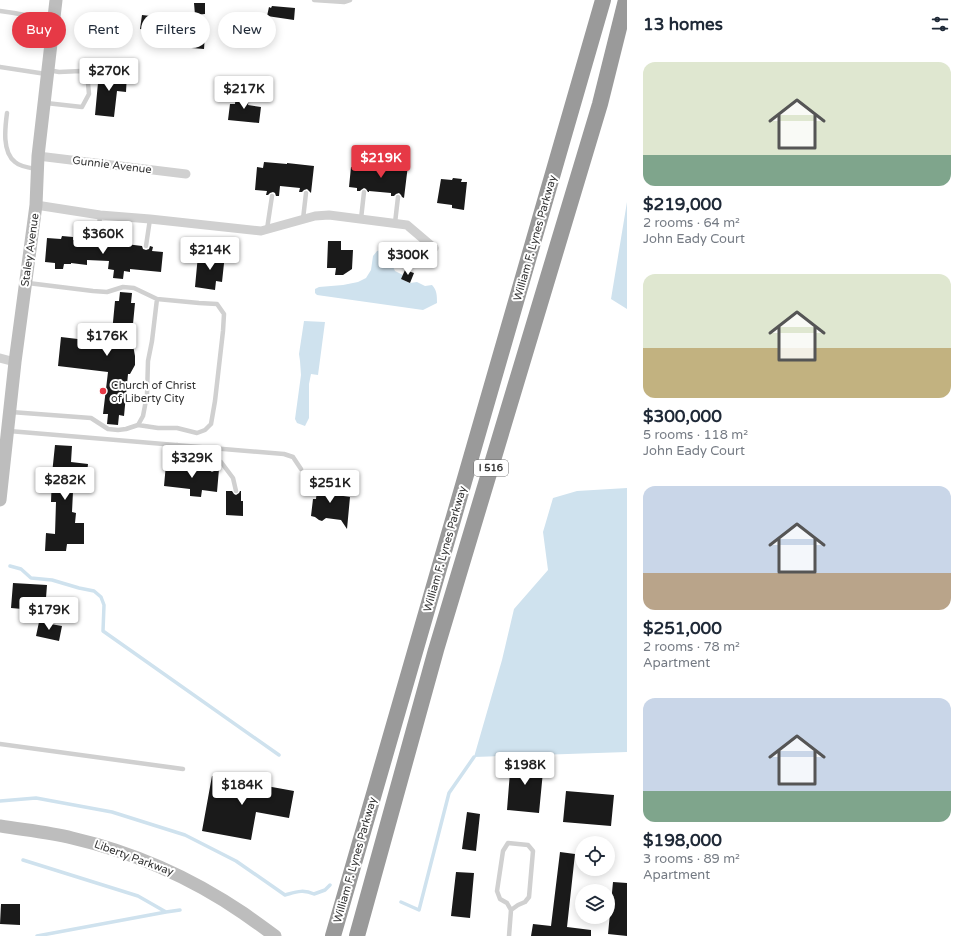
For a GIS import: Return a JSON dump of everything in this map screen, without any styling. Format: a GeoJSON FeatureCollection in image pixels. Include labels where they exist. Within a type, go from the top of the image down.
{"type":"FeatureCollection","features":[{"type":"Feature","properties":{"kind":"highway","name":"William F. Lynes Parkway"},"geometry":{"type":"LineString","coordinates":[[333,936],[603,0]]}},
{"type":"Feature","properties":{"kind":"highway","name":"William F. Lynes Parkway"},"geometry":{"type":"LineString","coordinates":[[357,936],[436,650],[600,104],[626,0]]}},
{"type":"Feature","properties":{"kind":"street","name":"Staley Avenue"},"geometry":{"type":"LineString","coordinates":[[54,12],[56,0]]}},
{"type":"Feature","properties":{"kind":"street","name":"Staley Avenue"},"geometry":{"type":"LineString","coordinates":[[0,500],[15,362],[36,205],[38,156],[50,48]]}},
{"type":"Feature","properties":{"kind":"street","name":"Gunnie Avenue"},"geometry":{"type":"LineString","coordinates":[[38,156],[186,174]]}},
{"type":"Feature","properties":{"kind":"street"},"geometry":{"type":"LineString","coordinates":[[36,205],[100,215],[261,231],[315,216],[329,215],[407,224],[434,248]]}},
{"type":"Feature","properties":{"kind":"street"},"geometry":{"type":"LineString","coordinates":[[0,358],[15,362]]}},
{"type":"Feature","properties":{"kind":"street","name":"Liberty Parkway"},"geometry":{"type":"LineString","coordinates":[[0,826],[78,839],[151,862],[214,895],[274,935]]}},
{"type":"Feature","properties":{"kind":"lane"},"geometry":{"type":"LineString","coordinates":[[314,0],[344,2],[350,0]]}},
{"type":"Feature","properties":{"kind":"lane"},"geometry":{"type":"LineString","coordinates":[[0,11],[12,13]]}},
{"type":"Feature","properties":{"kind":"lane"},"geometry":{"type":"LineString","coordinates":[[0,67],[48,72],[81,71],[88,83],[89,94],[82,107],[44,103]]}},
{"type":"Feature","properties":{"kind":"lane"},"geometry":{"type":"LineString","coordinates":[[7,113],[6,146],[9,156],[16,164],[38,170]]}},
{"type":"Feature","properties":{"kind":"lane"},"geometry":{"type":"LineString","coordinates":[[360,219],[364,192]]}},
{"type":"Feature","properties":{"kind":"lane"},"geometry":{"type":"LineString","coordinates":[[303,219],[306,193]]}},
{"type":"Feature","properties":{"kind":"lane"},"geometry":{"type":"LineString","coordinates":[[267,229],[272,196]]}},
{"type":"Feature","properties":{"kind":"lane"},"geometry":{"type":"LineString","coordinates":[[395,223],[398,197]]}},
{"type":"Feature","properties":{"kind":"lane"},"geometry":{"type":"LineString","coordinates":[[98,241],[100,215]]}},
{"type":"Feature","properties":{"kind":"lane"},"geometry":{"type":"LineString","coordinates":[[146,246],[150,219]]}},
{"type":"Feature","properties":{"kind":"lane"},"geometry":{"type":"LineString","coordinates":[[10,412],[90,418],[108,429],[126,429],[138,425],[158,428],[176,428],[197,433],[206,430],[210,424],[215,401],[224,314],[217,304],[156,299],[131,287],[123,287],[107,292],[100,292],[26,283]]}},
{"type":"Feature","properties":{"kind":"lane"},"geometry":{"type":"LineString","coordinates":[[138,425],[143,416],[146,395],[148,360],[152,341],[156,299]]}},
{"type":"Feature","properties":{"kind":"lane"},"geometry":{"type":"LineString","coordinates":[[8,430],[284,454],[293,457],[301,469]]}},
{"type":"Feature","properties":{"kind":"lane"},"geometry":{"type":"LineString","coordinates":[[177,445],[180,453],[186,457],[200,460],[212,458],[221,462],[233,478],[236,491]]}},
{"type":"Feature","properties":{"kind":"lane"},"geometry":{"type":"LineString","coordinates":[[212,468],[214,448]]}},
{"type":"Feature","properties":{"kind":"lane"},"geometry":{"type":"LineString","coordinates":[[0,744],[183,768]]}},
{"type":"Feature","properties":{"kind":"lane"},"geometry":{"type":"LineString","coordinates":[[509,936],[511,910],[507,903],[500,899],[497,891],[503,851],[508,843],[528,845],[533,851],[529,897],[525,902],[511,910]]}},
{"type":"Feature","properties":{"kind":"water"},"geometry":{"type":"Polygon","coordinates":[[[627,202],[627,309],[611,299],[627,202]]]}},
{"type":"Feature","properties":{"kind":"water"},"geometry":{"type":"Polygon","coordinates":[[[382,250],[386,252],[395,271],[403,275],[401,279],[410,283],[417,282],[425,286],[432,285],[436,291],[437,303],[423,310],[317,295],[315,293],[315,289],[319,287],[343,285],[358,282],[366,278],[371,270],[373,256],[377,251],[382,250]]]}},
{"type":"Feature","properties":{"kind":"water"},"geometry":{"type":"Polygon","coordinates":[[[304,321],[325,322],[318,375],[311,374],[309,384],[309,418],[305,426],[297,423],[295,419],[301,375],[299,354],[304,321]]]}},
{"type":"Feature","properties":{"kind":"water"},"geometry":{"type":"Polygon","coordinates":[[[627,488],[627,752],[474,757],[502,660],[514,609],[548,570],[543,532],[553,498],[577,491],[627,488]]]}},
{"type":"Feature","properties":{"kind":"building"},"geometry":{"type":"Polygon","coordinates":[[[194,3],[205,3],[205,12],[195,12],[194,3]]]}},
{"type":"Feature","properties":{"kind":"building"},"geometry":{"type":"Polygon","coordinates":[[[272,6],[295,8],[294,20],[276,17],[276,12],[268,12],[269,7],[271,8],[272,6]]]}},
{"type":"Feature","properties":{"kind":"building"},"geometry":{"type":"Polygon","coordinates":[[[99,72],[127,74],[126,92],[117,91],[114,117],[95,115],[99,72]]]}},
{"type":"Feature","properties":{"kind":"building"},"geometry":{"type":"Polygon","coordinates":[[[236,94],[249,95],[248,105],[261,107],[259,123],[228,120],[230,104],[235,104],[236,94]]]}},
{"type":"Feature","properties":{"kind":"building"},"geometry":{"type":"Polygon","coordinates":[[[389,161],[407,163],[408,165],[404,198],[399,193],[391,196],[391,193],[368,192],[364,188],[357,191],[357,188],[349,187],[351,167],[378,170],[378,165],[386,166],[389,161]]]}},
{"type":"Feature","properties":{"kind":"building"},"geometry":{"type":"Polygon","coordinates":[[[264,162],[314,166],[311,193],[307,189],[299,192],[300,188],[280,186],[279,196],[276,196],[273,192],[266,195],[267,191],[255,190],[257,167],[263,168],[264,162]]]}},
{"type":"Feature","properties":{"kind":"building"},"geometry":{"type":"Polygon","coordinates":[[[453,178],[462,179],[461,182],[467,182],[464,210],[452,208],[452,205],[437,203],[441,179],[452,180],[453,178]]]}},
{"type":"Feature","properties":{"kind":"building"},"geometry":{"type":"Polygon","coordinates":[[[62,236],[73,237],[73,240],[94,241],[97,245],[102,241],[142,246],[143,249],[146,250],[149,249],[150,246],[153,247],[152,251],[163,252],[161,272],[130,269],[130,272],[124,271],[123,279],[113,278],[114,270],[108,269],[109,261],[87,260],[87,265],[71,263],[64,264],[63,269],[55,269],[55,263],[45,262],[47,238],[61,239],[62,236]]]}},
{"type":"Feature","properties":{"kind":"building"},"geometry":{"type":"Polygon","coordinates":[[[328,241],[341,241],[341,250],[353,250],[352,269],[343,275],[335,275],[336,268],[327,268],[328,241]]]}},
{"type":"Feature","properties":{"kind":"building"},"geometry":{"type":"Polygon","coordinates":[[[215,254],[225,254],[222,282],[216,281],[215,290],[195,287],[198,255],[214,256],[215,254]]]}},
{"type":"Feature","properties":{"kind":"building"},"geometry":{"type":"Polygon","coordinates":[[[405,270],[414,273],[410,283],[401,279],[405,270]]]}},
{"type":"Feature","properties":{"kind":"building"},"geometry":{"type":"Polygon","coordinates":[[[120,292],[132,293],[131,303],[135,303],[131,345],[133,345],[135,365],[130,374],[128,374],[124,416],[119,415],[118,425],[107,424],[108,414],[103,414],[108,372],[58,366],[61,337],[111,343],[115,301],[119,301],[120,292]]]}},
{"type":"Feature","properties":{"kind":"building"},"geometry":{"type":"Polygon","coordinates":[[[55,445],[72,446],[71,462],[88,464],[87,473],[74,471],[72,512],[76,513],[75,523],[84,523],[84,544],[67,544],[66,551],[45,551],[46,533],[55,534],[56,502],[51,502],[55,445]]]}},
{"type":"Feature","properties":{"kind":"building"},"geometry":{"type":"Polygon","coordinates":[[[187,463],[197,464],[197,467],[208,468],[212,472],[219,469],[217,492],[202,490],[201,497],[190,496],[190,489],[164,486],[166,464],[187,466],[187,463]]]}},
{"type":"Feature","properties":{"kind":"building"},"geometry":{"type":"Polygon","coordinates":[[[318,480],[331,482],[330,494],[350,497],[347,529],[341,520],[326,518],[322,521],[311,516],[313,499],[316,499],[318,480]]]}},
{"type":"Feature","properties":{"kind":"building"},"geometry":{"type":"Polygon","coordinates":[[[226,491],[232,491],[236,495],[241,491],[243,516],[226,515],[226,491]]]}},
{"type":"Feature","properties":{"kind":"building"},"geometry":{"type":"Polygon","coordinates":[[[13,583],[47,585],[45,611],[11,608],[13,583]]]}},
{"type":"Feature","properties":{"kind":"building"},"geometry":{"type":"Polygon","coordinates":[[[39,622],[62,626],[59,641],[36,636],[39,622]]]}},
{"type":"Feature","properties":{"kind":"building"},"geometry":{"type":"Polygon","coordinates":[[[511,759],[544,761],[539,813],[507,810],[511,759]]]}},
{"type":"Feature","properties":{"kind":"building"},"geometry":{"type":"Polygon","coordinates":[[[212,776],[294,791],[289,818],[256,812],[251,840],[202,831],[212,776]]]}},
{"type":"Feature","properties":{"kind":"building"},"geometry":{"type":"Polygon","coordinates":[[[566,791],[614,795],[611,826],[563,822],[566,791]]]}},
{"type":"Feature","properties":{"kind":"building"},"geometry":{"type":"Polygon","coordinates":[[[467,812],[480,814],[476,851],[462,849],[467,812]]]}},
{"type":"Feature","properties":{"kind":"building"},"geometry":{"type":"Polygon","coordinates":[[[560,852],[575,854],[567,927],[591,930],[591,936],[531,936],[533,924],[551,926],[560,852]]]}},
{"type":"Feature","properties":{"kind":"building"},"geometry":{"type":"Polygon","coordinates":[[[456,872],[474,873],[470,918],[451,916],[456,872]]]}},
{"type":"Feature","properties":{"kind":"building"},"geometry":{"type":"Polygon","coordinates":[[[613,882],[627,883],[627,936],[608,934],[609,924],[615,924],[615,884],[613,884],[613,882]]]}},
{"type":"Feature","properties":{"kind":"building"},"geometry":{"type":"Polygon","coordinates":[[[1,904],[20,904],[20,925],[0,924],[1,904]]]}},
{"type":"Feature","properties":{"kind":"waterway"},"geometry":{"type":"LineString","coordinates":[[10,566],[21,569],[31,578],[52,580],[94,591],[101,597],[104,605],[103,631],[279,755]]}},
{"type":"Feature","properties":{"kind":"waterway"},"geometry":{"type":"LineString","coordinates":[[401,902],[419,910],[449,793],[474,757]]}},
{"type":"Feature","properties":{"kind":"waterway"},"geometry":{"type":"LineString","coordinates":[[0,801],[36,798],[112,812],[185,835],[236,861],[285,895],[303,891],[314,894],[325,890],[330,885]]}},
{"type":"Feature","properties":{"kind":"waterway"},"geometry":{"type":"LineString","coordinates":[[23,860],[138,896],[166,912]]}},
{"type":"Feature","properties":{"kind":"waterway"},"geometry":{"type":"LineString","coordinates":[[37,936],[180,910]]}},
{"type":"Feature","properties":{"kind":"place","name":"Church of Christ of Liberty City"},"geometry":{"type":"Point","coordinates":[103,391]}}]}
